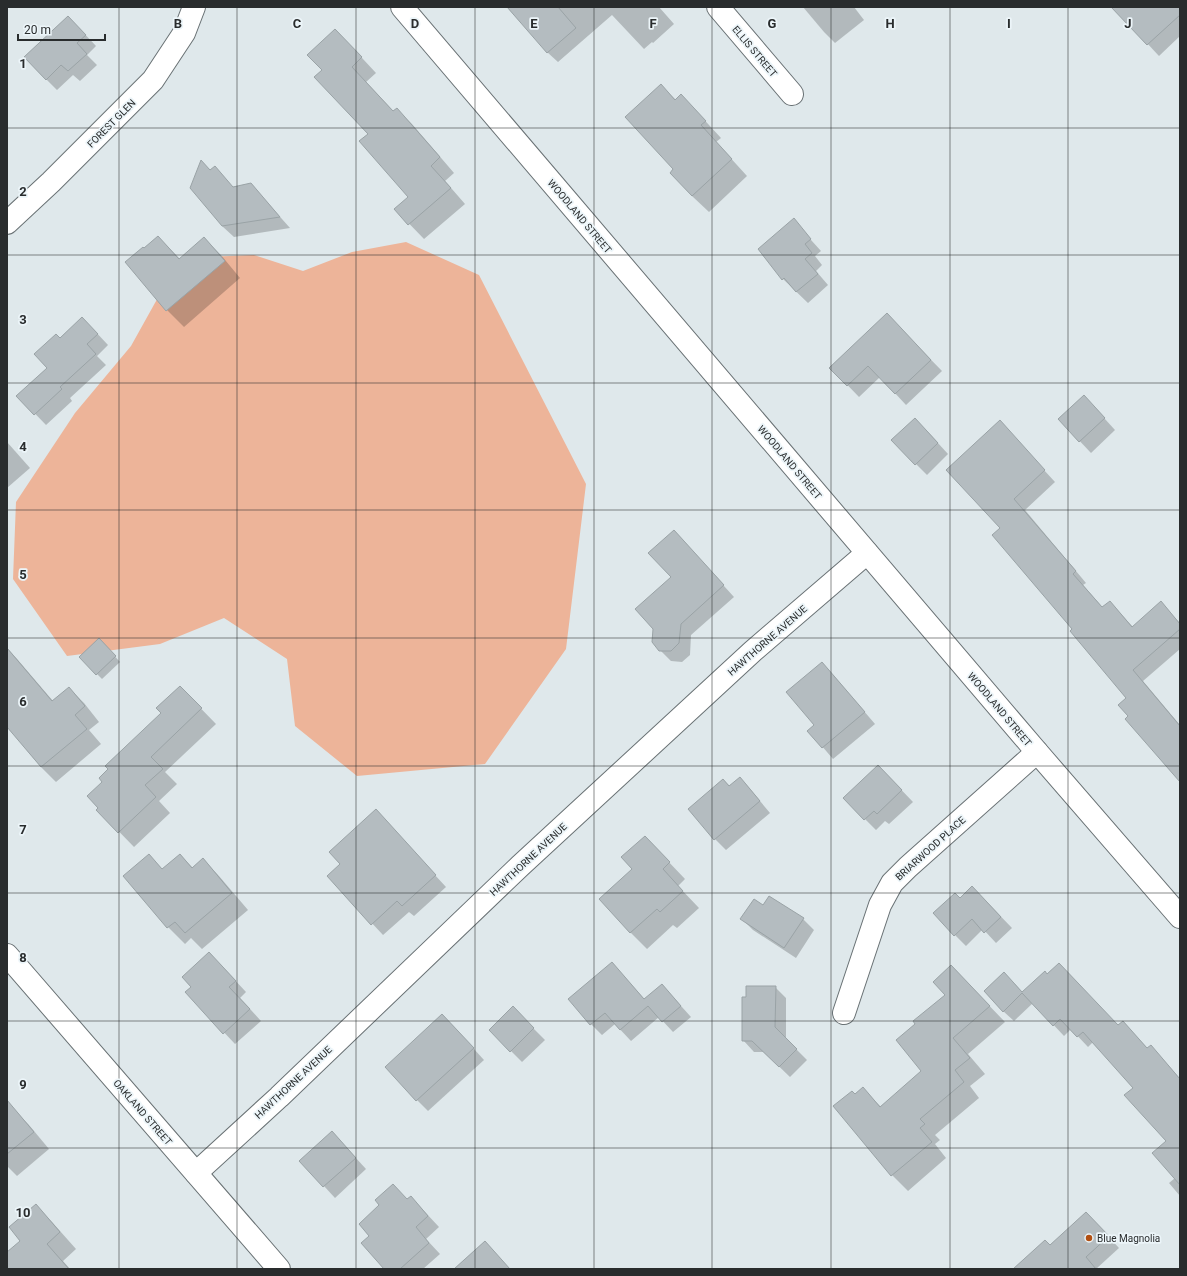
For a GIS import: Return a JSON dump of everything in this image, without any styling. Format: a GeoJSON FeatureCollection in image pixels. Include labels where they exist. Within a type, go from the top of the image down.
{"type":"FeatureCollection","features":[{"type":"Feature","properties":{"kind":"street","name":"FOREST GLEN"},"geometry":{"type":"LineString","coordinates":[[7,223],[51,182],[153,80],[184,33],[194,7]]}},
{"type":"Feature","properties":{"kind":"street","name":"WOODLAND STREET"},"geometry":{"type":"LineString","coordinates":[[402,7],[1037,752],[1180,917]]}},
{"type":"Feature","properties":{"kind":"street","name":"ELLIS STREET"},"geometry":{"type":"LineString","coordinates":[[718,7],[792,94]]}},
{"type":"Feature","properties":{"kind":"street","name":"HAWTHORNE AVENUE"},"geometry":{"type":"LineString","coordinates":[[196,1173],[279,1097],[526,860],[753,651],[868,553]]}},
{"type":"Feature","properties":{"kind":"street","name":"BRIARWOOD PLACE"},"geometry":{"type":"LineString","coordinates":[[844,1013],[880,904],[892,883],[1037,752]]}},
{"type":"Feature","properties":{"kind":"street","name":"OAKLAND STREET"},"geometry":{"type":"LineString","coordinates":[[7,955],[279,1269]]}},
{"type":"Feature","properties":{"kind":"shaded area"},"geometry":{"type":"Polygon","coordinates":[[[406,242],[479,275],[586,484],[566,649],[485,764],[357,776],[295,726],[287,659],[224,618],[160,644],[67,656],[13,579],[16,502],[75,413],[131,346],[180,258],[254,255],[303,271],[352,252],[406,242]]]}},
{"type":"Feature","properties":{"kind":"building"},"geometry":{"type":"Polygon","coordinates":[[[507,7],[558,7],[576,28],[547,53],[507,7]]]}},
{"type":"Feature","properties":{"kind":"building"},"geometry":{"type":"Polygon","coordinates":[[[1111,7],[1180,7],[1180,15],[1147,45],[1111,7]]]}},
{"type":"Feature","properties":{"kind":"building"},"geometry":{"type":"Polygon","coordinates":[[[68,16],[86,35],[77,43],[87,54],[68,71],[61,65],[46,80],[24,57],[68,16]]]}},
{"type":"Feature","properties":{"kind":"building"},"geometry":{"type":"Polygon","coordinates":[[[335,29],[362,57],[352,67],[393,111],[397,108],[440,157],[431,166],[451,188],[408,225],[394,209],[408,197],[359,141],[368,134],[314,77],[322,70],[307,55],[335,29]]]}},
{"type":"Feature","properties":{"kind":"building"},"geometry":{"type":"Polygon","coordinates":[[[661,84],[675,100],[681,94],[706,121],[701,125],[732,159],[692,196],[670,173],[673,169],[625,117],[661,84]]]}},
{"type":"Feature","properties":{"kind":"building"},"geometry":{"type":"Polygon","coordinates":[[[201,160],[210,170],[215,166],[233,187],[251,183],[280,217],[222,226],[190,188],[201,160]]]}},
{"type":"Feature","properties":{"kind":"building"},"geometry":{"type":"Polygon","coordinates":[[[794,218],[811,239],[805,244],[812,253],[805,259],[818,274],[796,292],[784,278],[782,280],[758,249],[794,218]]]}},
{"type":"Feature","properties":{"kind":"building"},"geometry":{"type":"Polygon","coordinates":[[[158,236],[179,259],[204,237],[225,261],[166,311],[125,262],[158,236]]]}},
{"type":"Feature","properties":{"kind":"building"},"geometry":{"type":"Polygon","coordinates":[[[887,313],[931,360],[895,394],[868,366],[847,386],[829,368],[887,313]]]}},
{"type":"Feature","properties":{"kind":"building"},"geometry":{"type":"Polygon","coordinates":[[[82,317],[98,334],[87,344],[96,354],[60,387],[62,389],[34,415],[16,396],[47,368],[34,354],[56,334],[60,338],[82,317]]]}},
{"type":"Feature","properties":{"kind":"building"},"geometry":{"type":"Polygon","coordinates":[[[1084,395],[1105,418],[1079,442],[1058,419],[1084,395]]]}},
{"type":"Feature","properties":{"kind":"building"},"geometry":{"type":"Polygon","coordinates":[[[915,418],[938,443],[915,465],[891,440],[915,418]]]}},
{"type":"Feature","properties":{"kind":"building"},"geometry":{"type":"Polygon","coordinates":[[[1000,420],[1045,470],[1014,499],[1076,571],[1073,574],[1102,607],[1110,601],[1132,627],[1161,601],[1180,624],[1180,629],[1133,670],[1180,726],[1180,782],[1125,719],[1128,716],[1118,705],[1126,698],[1070,631],[1072,629],[992,535],[1000,528],[946,470],[1000,420]]]}},
{"type":"Feature","properties":{"kind":"building"},"geometry":{"type":"Polygon","coordinates":[[[674,530],[724,585],[681,624],[679,643],[671,651],[659,651],[652,642],[653,629],[635,609],[671,577],[648,553],[674,530]]]}},
{"type":"Feature","properties":{"kind":"building"},"geometry":{"type":"Polygon","coordinates":[[[99,638],[116,656],[96,675],[79,657],[99,638]]]}},
{"type":"Feature","properties":{"kind":"building"},"geometry":{"type":"Polygon","coordinates":[[[7,648],[52,701],[69,687],[85,706],[75,715],[87,729],[41,767],[7,727],[7,648]]]}},
{"type":"Feature","properties":{"kind":"building"},"geometry":{"type":"Polygon","coordinates":[[[822,662],[865,712],[822,748],[807,731],[814,725],[786,692],[822,662]]]}},
{"type":"Feature","properties":{"kind":"building"},"geometry":{"type":"Polygon","coordinates":[[[180,686],[202,708],[151,757],[163,769],[145,785],[156,797],[118,833],[96,810],[98,808],[87,796],[102,782],[99,778],[108,769],[105,766],[161,713],[156,708],[180,686]]]}},
{"type":"Feature","properties":{"kind":"building"},"geometry":{"type":"Polygon","coordinates":[[[878,765],[902,790],[877,814],[874,811],[864,820],[843,798],[878,765]]]}},
{"type":"Feature","properties":{"kind":"building"},"geometry":{"type":"Polygon","coordinates":[[[740,777],[760,801],[714,840],[688,809],[723,779],[729,786],[740,777]]]}},
{"type":"Feature","properties":{"kind":"building"},"geometry":{"type":"Polygon","coordinates":[[[376,809],[436,875],[402,906],[397,901],[371,925],[327,876],[340,864],[329,852],[376,809]]]}},
{"type":"Feature","properties":{"kind":"building"},"geometry":{"type":"Polygon","coordinates":[[[645,836],[670,862],[663,869],[683,891],[660,912],[657,909],[630,933],[599,899],[632,869],[621,857],[645,836]]]}},
{"type":"Feature","properties":{"kind":"building"},"geometry":{"type":"Polygon","coordinates":[[[149,854],[162,869],[180,854],[192,868],[203,858],[232,893],[185,933],[175,922],[167,928],[123,876],[149,854]]]}},
{"type":"Feature","properties":{"kind":"building"},"geometry":{"type":"Polygon","coordinates":[[[972,886],[1001,917],[984,933],[972,919],[954,936],[933,913],[955,893],[960,898],[972,886]]]}},
{"type":"Feature","properties":{"kind":"building"},"geometry":{"type":"Polygon","coordinates":[[[769,896],[804,918],[784,948],[740,919],[754,899],[763,905],[769,896]]]}},
{"type":"Feature","properties":{"kind":"building"},"geometry":{"type":"Polygon","coordinates":[[[209,952],[236,981],[229,987],[250,1009],[223,1034],[185,992],[191,987],[182,977],[209,952]]]}},
{"type":"Feature","properties":{"kind":"building"},"geometry":{"type":"Polygon","coordinates":[[[612,962],[644,999],[662,984],[681,1006],[662,1022],[648,1006],[620,1030],[605,1013],[590,1025],[568,999],[612,962]]]}},
{"type":"Feature","properties":{"kind":"building"},"geometry":{"type":"Polygon","coordinates":[[[1059,963],[1118,1025],[1123,1021],[1147,1048],[1151,1045],[1180,1079],[1180,1185],[1152,1153],[1166,1141],[1124,1095],[1133,1088],[1083,1032],[1077,1037],[1060,1019],[1053,1026],[1022,993],[1003,1012],[984,991],[1004,972],[1022,992],[1045,971],[1047,974],[1059,963]]]}},
{"type":"Feature","properties":{"kind":"building"},"geometry":{"type":"Polygon","coordinates":[[[951,965],[990,1006],[953,1038],[970,1058],[955,1070],[964,1082],[920,1119],[925,1124],[920,1128],[932,1142],[891,1176],[833,1106],[852,1091],[855,1094],[863,1087],[880,1107],[921,1071],[896,1040],[915,1024],[913,1021],[945,995],[933,982],[951,965]]]}},
{"type":"Feature","properties":{"kind":"building"},"geometry":{"type":"Polygon","coordinates":[[[746,986],[776,986],[775,1027],[797,1049],[779,1067],[752,1041],[742,1041],[742,997],[746,997],[746,986]]]}},
{"type":"Feature","properties":{"kind":"building"},"geometry":{"type":"Polygon","coordinates":[[[513,1006],[534,1028],[510,1052],[489,1030],[513,1006]]]}},
{"type":"Feature","properties":{"kind":"building"},"geometry":{"type":"Polygon","coordinates":[[[442,1014],[474,1048],[416,1101],[385,1067],[442,1014]]]}},
{"type":"Feature","properties":{"kind":"building"},"geometry":{"type":"Polygon","coordinates":[[[7,1100],[34,1132],[7,1154],[7,1100]]]}},
{"type":"Feature","properties":{"kind":"building"},"geometry":{"type":"Polygon","coordinates":[[[332,1131],[356,1158],[323,1187],[299,1161],[332,1131]]]}},
{"type":"Feature","properties":{"kind":"building"},"geometry":{"type":"Polygon","coordinates":[[[393,1184],[407,1199],[411,1196],[428,1216],[416,1227],[429,1243],[400,1269],[384,1269],[361,1243],[369,1236],[359,1224],[379,1205],[375,1200],[393,1184]]]}},
{"type":"Feature","properties":{"kind":"building"},"geometry":{"type":"Polygon","coordinates":[[[36,1204],[60,1232],[47,1244],[69,1269],[7,1269],[7,1252],[20,1241],[9,1227],[36,1204]]]}},
{"type":"Feature","properties":{"kind":"building","name":"Blue Magnolia"},"geometry":{"type":"Polygon","coordinates":[[[1086,1212],[1109,1236],[1086,1257],[1096,1269],[1013,1269],[1045,1240],[1050,1245],[1086,1212]]]}},
{"type":"Feature","properties":{"kind":"building"},"geometry":{"type":"Polygon","coordinates":[[[485,1241],[510,1269],[454,1269],[485,1241]]]}},
{"type":"Feature","properties":{"kind":"place","name":"Blue Magnolia"},"geometry":{"type":"Point","coordinates":[1089,1238]}}]}
